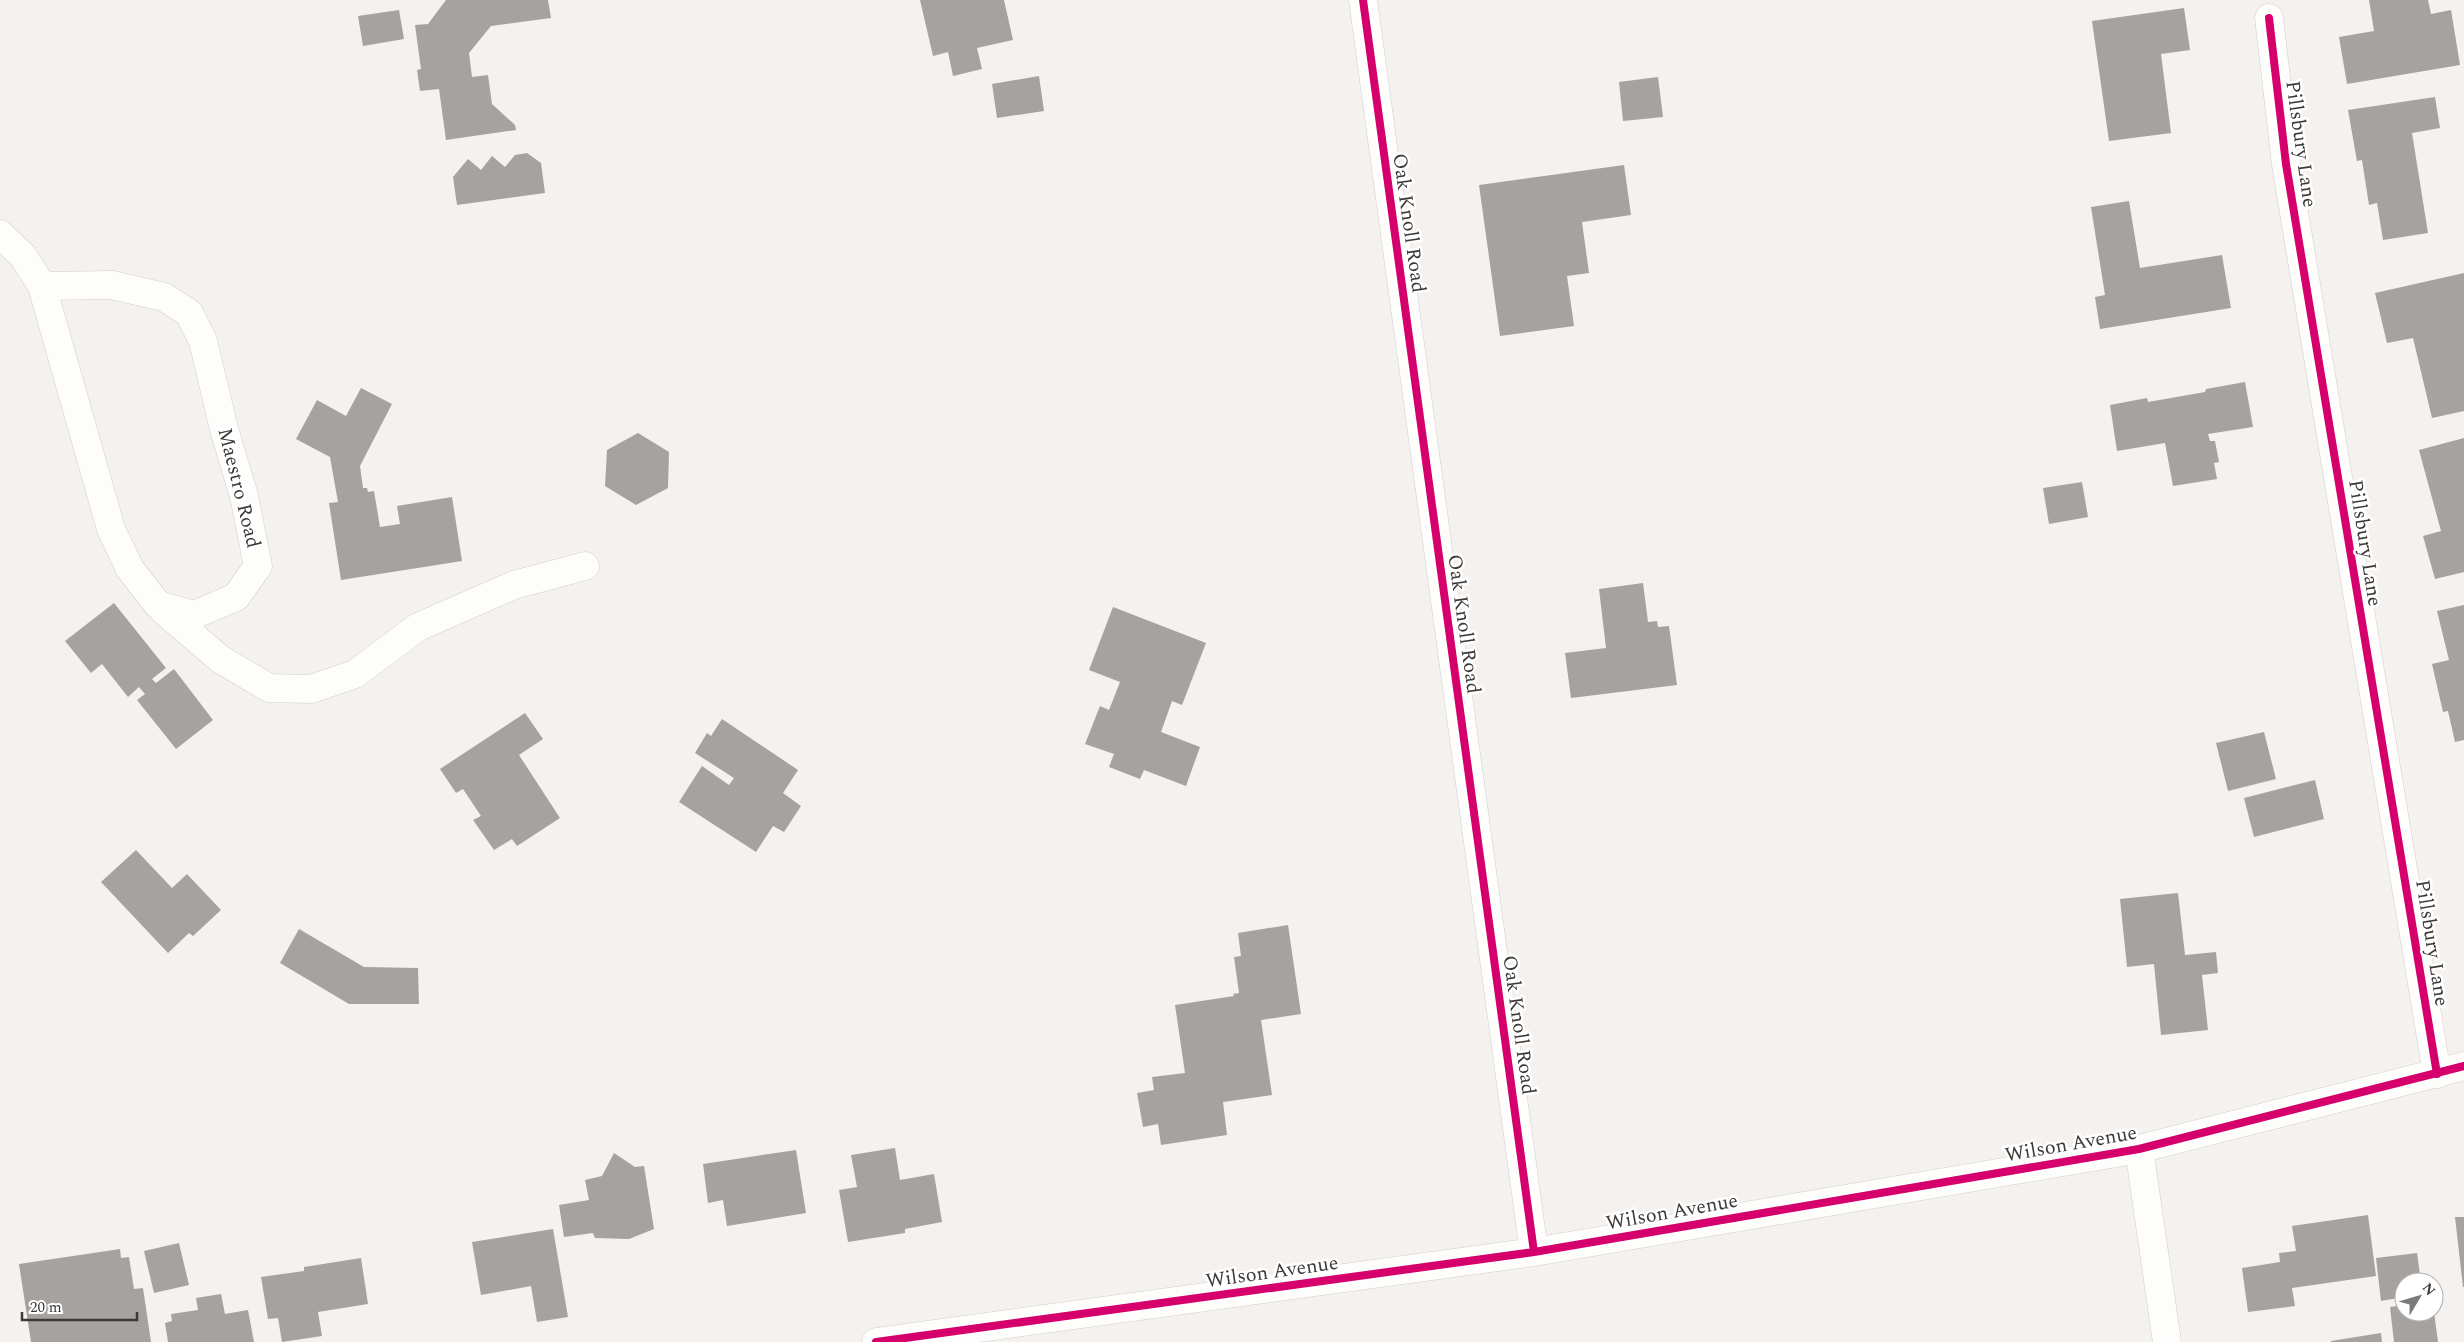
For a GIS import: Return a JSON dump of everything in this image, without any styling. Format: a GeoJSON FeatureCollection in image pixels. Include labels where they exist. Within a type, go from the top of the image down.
{"type":"FeatureCollection","features":[{"type":"Feature","properties":{"kind":"street","name":"Oak Knoll Road"},"geometry":{"type":"LineString","coordinates":[[1363,0],[1534,1252]]}},
{"type":"Feature","properties":{"kind":"street","name":"Pillsbury Lane"},"geometry":{"type":"LineString","coordinates":[[2269,18],[2286,164],[2437,1074]]}},
{"type":"Feature","properties":{"kind":"street"},"geometry":{"type":"LineString","coordinates":[[0,234],[23,256],[42,286],[111,529],[130,568],[158,605],[220,659],[269,688],[311,689],[355,674],[418,627],[514,585],[585,566]]}},
{"type":"Feature","properties":{"kind":"street","name":"Maestro Road"},"geometry":{"type":"LineString","coordinates":[[42,286],[112,285],[164,297],[189,314],[203,341],[224,429],[244,496],[258,566],[236,597],[194,615],[158,605]]}},
{"type":"Feature","properties":{"kind":"street","name":"Wilson Avenue"},"geometry":{"type":"LineString","coordinates":[[876,1342],[1534,1252],[2139,1149],[2464,1066]]}},
{"type":"Feature","properties":{"kind":"street"},"geometry":{"type":"LineString","coordinates":[[2139,1149],[2167,1342]]}},
{"type":"Feature","properties":{"kind":"building"},"geometry":{"type":"Polygon","coordinates":[[[446,0],[548,0],[551,18],[491,26],[469,53],[472,77],[488,75],[492,104],[515,125],[516,130],[446,140],[439,89],[420,91],[417,70],[421,69],[415,25],[428,24],[446,0]]]}},
{"type":"Feature","properties":{"kind":"building"},"geometry":{"type":"Polygon","coordinates":[[[920,0],[1004,0],[1013,40],[977,48],[982,69],[953,76],[948,52],[933,56],[920,0]]]}},
{"type":"Feature","properties":{"kind":"building"},"geometry":{"type":"Polygon","coordinates":[[[2369,0],[2428,0],[2431,14],[2451,10],[2460,65],[2347,84],[2339,37],[2374,31],[2369,0]]]}},
{"type":"Feature","properties":{"kind":"building"},"geometry":{"type":"Polygon","coordinates":[[[2184,8],[2190,50],[2161,54],[2171,133],[2109,141],[2092,21],[2184,8]]]}},
{"type":"Feature","properties":{"kind":"building"},"geometry":{"type":"Polygon","coordinates":[[[399,10],[404,39],[363,46],[358,16],[399,10]]]}},
{"type":"Feature","properties":{"kind":"building"},"geometry":{"type":"Polygon","coordinates":[[[1039,76],[1044,111],[997,118],[992,84],[1039,76]]]}},
{"type":"Feature","properties":{"kind":"building"},"geometry":{"type":"Polygon","coordinates":[[[1658,77],[1663,117],[1623,121],[1619,82],[1658,77]]]}},
{"type":"Feature","properties":{"kind":"building"},"geometry":{"type":"Polygon","coordinates":[[[2435,97],[2440,128],[2412,133],[2428,233],[2383,240],[2377,203],[2369,205],[2362,160],[2357,161],[2348,110],[2435,97]]]}},
{"type":"Feature","properties":{"kind":"building"},"geometry":{"type":"Polygon","coordinates":[[[527,153],[541,163],[545,193],[457,205],[453,177],[468,159],[481,170],[492,156],[505,167],[515,155],[527,153]]]}},
{"type":"Feature","properties":{"kind":"building"},"geometry":{"type":"Polygon","coordinates":[[[1624,165],[1631,215],[1582,222],[1589,273],[1567,276],[1574,326],[1500,336],[1479,185],[1624,165]]]}},
{"type":"Feature","properties":{"kind":"building"},"geometry":{"type":"Polygon","coordinates":[[[2129,201],[2140,268],[2222,255],[2231,308],[2100,329],[2095,297],[2105,295],[2091,207],[2129,201]]]}},
{"type":"Feature","properties":{"kind":"building"},"geometry":{"type":"Polygon","coordinates":[[[2464,273],[2464,411],[2432,418],[2413,338],[2387,343],[2375,293],[2464,273]]]}},
{"type":"Feature","properties":{"kind":"building"},"geometry":{"type":"Polygon","coordinates":[[[2245,382],[2253,427],[2208,434],[2210,441],[2215,441],[2219,462],[2214,463],[2217,479],[2173,486],[2165,443],[2117,451],[2110,405],[2147,398],[2148,402],[2205,392],[2206,389],[2245,382]]]}},
{"type":"Feature","properties":{"kind":"building"},"geometry":{"type":"Polygon","coordinates":[[[361,388],[392,404],[360,466],[363,488],[367,488],[368,492],[374,491],[380,527],[400,524],[397,506],[452,497],[462,561],[341,580],[329,503],[338,502],[330,457],[296,439],[317,400],[346,416],[361,388]]]}},
{"type":"Feature","properties":{"kind":"building"},"geometry":{"type":"Polygon","coordinates":[[[638,433],[669,452],[668,488],[636,505],[605,486],[607,450],[638,433]]]}},
{"type":"Feature","properties":{"kind":"building"},"geometry":{"type":"Polygon","coordinates":[[[2464,438],[2464,572],[2435,579],[2423,536],[2441,531],[2419,450],[2464,438]]]}},
{"type":"Feature","properties":{"kind":"building"},"geometry":{"type":"Polygon","coordinates":[[[2082,482],[2088,517],[2049,524],[2043,488],[2082,482]]]}},
{"type":"Feature","properties":{"kind":"building"},"geometry":{"type":"Polygon","coordinates":[[[1643,583],[1648,622],[1657,621],[1658,627],[1669,626],[1677,685],[1571,698],[1565,653],[1606,648],[1599,589],[1643,583]]]}},
{"type":"Feature","properties":{"kind":"building"},"geometry":{"type":"Polygon","coordinates":[[[114,603],[166,668],[152,679],[156,683],[174,669],[213,720],[176,749],[137,700],[145,694],[139,687],[128,697],[102,664],[91,673],[65,641],[114,603]]]}},
{"type":"Feature","properties":{"kind":"building"},"geometry":{"type":"Polygon","coordinates":[[[2464,605],[2464,740],[2455,742],[2448,711],[2443,712],[2432,664],[2449,660],[2437,611],[2464,605]]]}},
{"type":"Feature","properties":{"kind":"building"},"geometry":{"type":"Polygon","coordinates":[[[1113,607],[1206,643],[1182,705],[1172,701],[1161,732],[1200,747],[1186,786],[1144,770],[1140,779],[1109,767],[1114,754],[1085,744],[1100,706],[1109,710],[1120,682],[1089,670],[1113,607]]]}},
{"type":"Feature","properties":{"kind":"building"},"geometry":{"type":"Polygon","coordinates":[[[525,713],[543,739],[519,755],[560,818],[517,846],[512,839],[494,850],[473,820],[481,816],[463,789],[456,793],[440,769],[525,713]]]}},
{"type":"Feature","properties":{"kind":"building"},"geometry":{"type":"Polygon","coordinates":[[[722,719],[798,770],[783,793],[801,806],[784,832],[773,826],[756,852],[679,802],[702,766],[729,785],[734,778],[695,753],[707,733],[711,736],[722,719]]]}},
{"type":"Feature","properties":{"kind":"building"},"geometry":{"type":"Polygon","coordinates":[[[2264,732],[2276,779],[2228,791],[2216,743],[2264,732]]]}},
{"type":"Feature","properties":{"kind":"building"},"geometry":{"type":"Polygon","coordinates":[[[2315,780],[2324,819],[2254,837],[2244,798],[2315,780]]]}},
{"type":"Feature","properties":{"kind":"building"},"geometry":{"type":"Polygon","coordinates":[[[136,850],[172,888],[187,874],[221,910],[193,936],[189,933],[168,953],[101,882],[136,850]]]}},
{"type":"Feature","properties":{"kind":"building"},"geometry":{"type":"Polygon","coordinates":[[[2178,893],[2185,955],[2216,952],[2218,973],[2202,975],[2208,1030],[2161,1035],[2154,964],[2127,967],[2120,899],[2178,893]]]}},
{"type":"Feature","properties":{"kind":"building"},"geometry":{"type":"Polygon","coordinates":[[[1288,925],[1301,1014],[1261,1020],[1272,1095],[1223,1102],[1227,1135],[1161,1145],[1158,1124],[1143,1127],[1137,1093],[1154,1090],[1152,1077],[1185,1073],[1175,1005],[1234,996],[1233,994],[1239,993],[1234,957],[1241,956],[1238,933],[1288,925]]]}},
{"type":"Feature","properties":{"kind":"building"},"geometry":{"type":"Polygon","coordinates":[[[299,929],[364,967],[418,968],[419,1004],[349,1004],[280,963],[299,929]]]}},
{"type":"Feature","properties":{"kind":"building"},"geometry":{"type":"Polygon","coordinates":[[[895,1148],[900,1180],[934,1174],[942,1222],[905,1229],[905,1233],[848,1242],[839,1190],[857,1187],[851,1155],[895,1148]]]}},
{"type":"Feature","properties":{"kind":"building"},"geometry":{"type":"Polygon","coordinates":[[[796,1150],[806,1213],[727,1226],[723,1200],[708,1203],[703,1164],[796,1150]]]}},
{"type":"Feature","properties":{"kind":"building"},"geometry":{"type":"Polygon","coordinates":[[[614,1153],[635,1167],[644,1166],[654,1229],[629,1239],[595,1238],[593,1233],[564,1237],[559,1205],[589,1200],[585,1180],[602,1176],[614,1153]]]}},
{"type":"Feature","properties":{"kind":"building"},"geometry":{"type":"Polygon","coordinates":[[[2368,1215],[2376,1276],[2292,1288],[2295,1306],[2248,1312],[2242,1268],[2280,1262],[2279,1253],[2296,1251],[2292,1226],[2368,1215]]]}},
{"type":"Feature","properties":{"kind":"building"},"geometry":{"type":"Polygon","coordinates":[[[2455,1217],[2464,1217],[2464,1287],[2463,1287],[2455,1217]]]}},
{"type":"Feature","properties":{"kind":"building"},"geometry":{"type":"Polygon","coordinates":[[[553,1229],[568,1317],[537,1322],[531,1286],[481,1295],[472,1242],[553,1229]]]}},
{"type":"Feature","properties":{"kind":"building"},"geometry":{"type":"Polygon","coordinates":[[[179,1243],[189,1285],[154,1293],[144,1251],[179,1243]]]}},
{"type":"Feature","properties":{"kind":"building"},"geometry":{"type":"Polygon","coordinates":[[[120,1249],[121,1258],[129,1257],[134,1289],[143,1288],[151,1342],[31,1342],[19,1264],[120,1249]]]}},
{"type":"Feature","properties":{"kind":"building"},"geometry":{"type":"Polygon","coordinates":[[[2417,1253],[2420,1272],[2394,1272],[2394,1299],[2381,1301],[2376,1258],[2417,1253]]]}},
{"type":"Feature","properties":{"kind":"building"},"geometry":{"type":"Polygon","coordinates":[[[361,1258],[368,1304],[318,1312],[322,1336],[282,1342],[278,1318],[268,1319],[261,1277],[304,1271],[304,1267],[361,1258]]]}},
{"type":"Feature","properties":{"kind":"building"},"geometry":{"type":"Polygon","coordinates":[[[221,1294],[225,1314],[248,1310],[254,1342],[168,1342],[165,1323],[172,1321],[171,1314],[198,1310],[196,1298],[221,1294]]]}},
{"type":"Feature","properties":{"kind":"building"},"geometry":{"type":"Polygon","coordinates":[[[2394,1306],[2394,1322],[2435,1322],[2438,1342],[2394,1342],[2390,1307],[2394,1306]]]}},
{"type":"Feature","properties":{"kind":"building"},"geometry":{"type":"Polygon","coordinates":[[[2381,1333],[2382,1342],[2331,1342],[2331,1341],[2381,1333]]]}},
{"type":"Feature","properties":{"kind":"cycle path"},"geometry":{"type":"LineString","coordinates":[[1363,0],[1534,1252]]}},
{"type":"Feature","properties":{"kind":"cycle path"},"geometry":{"type":"LineString","coordinates":[[2269,18],[2286,164],[2437,1074]]}},
{"type":"Feature","properties":{"kind":"cycle path"},"geometry":{"type":"LineString","coordinates":[[876,1342],[1534,1252],[2139,1149],[2464,1066]]}}]}
